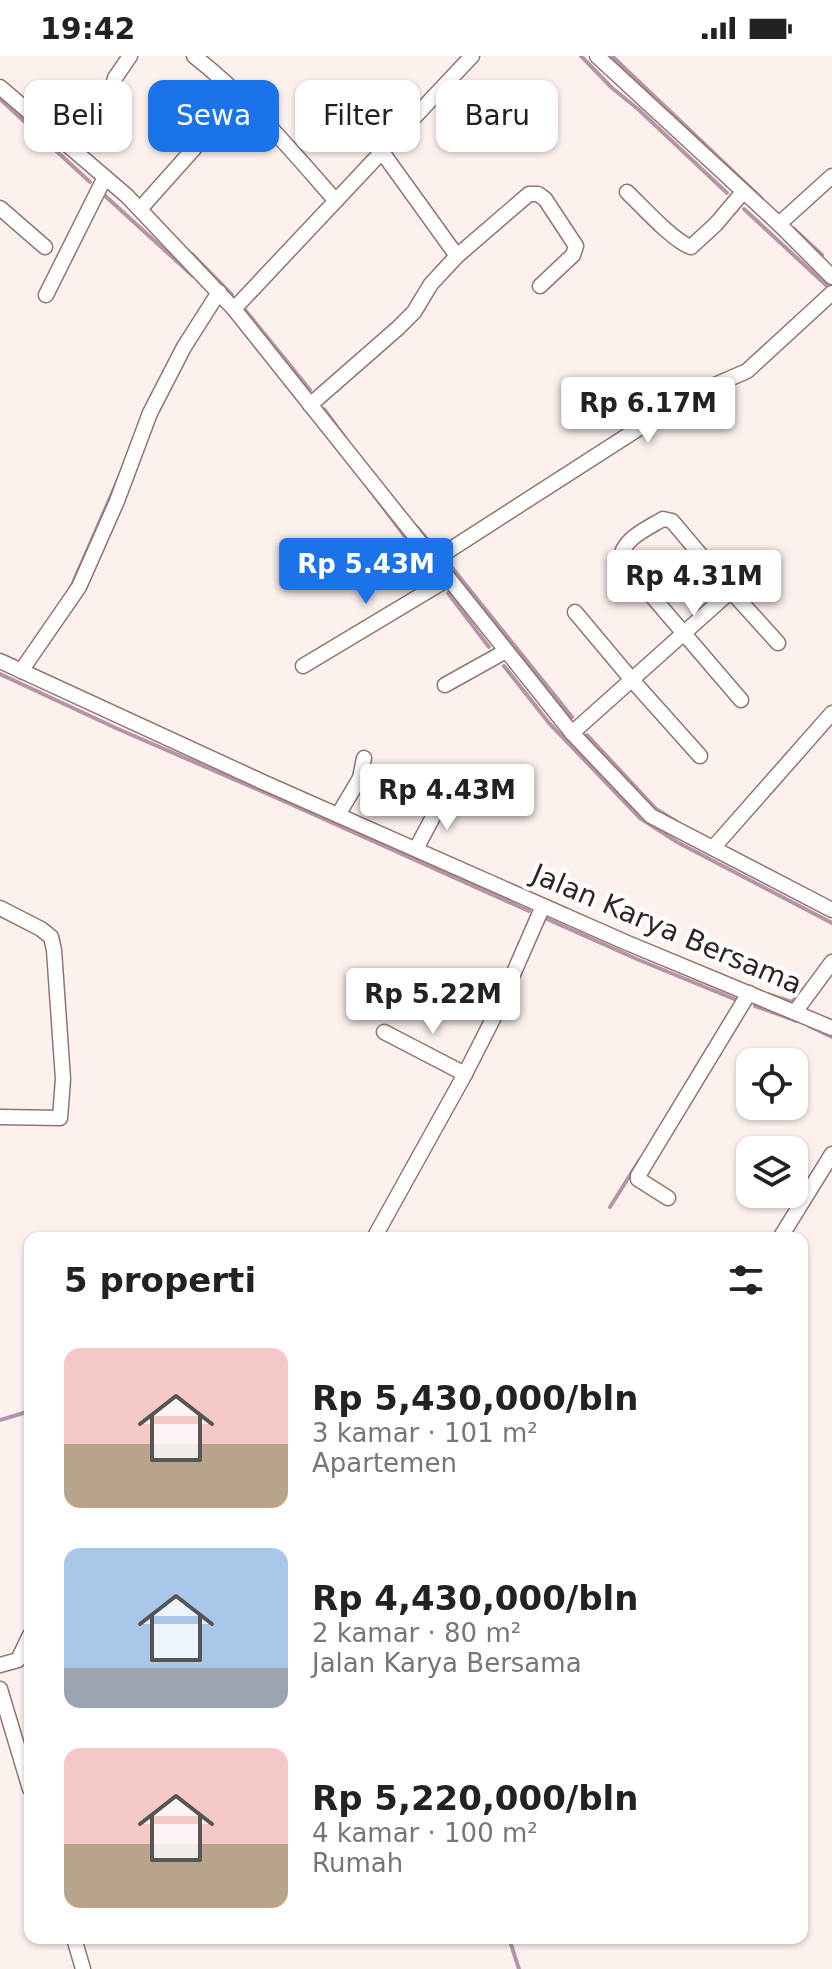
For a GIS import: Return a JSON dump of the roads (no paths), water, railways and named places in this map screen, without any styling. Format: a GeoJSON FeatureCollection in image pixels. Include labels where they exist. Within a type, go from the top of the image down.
{"type":"FeatureCollection","features":[{"type":"Feature","properties":{"kind":"street"},"geometry":{"type":"LineString","coordinates":[[114,80],[130,56]]}},
{"type":"Feature","properties":{"kind":"street"},"geometry":{"type":"LineString","coordinates":[[194,56],[224,80]]}},
{"type":"Feature","properties":{"kind":"street"},"geometry":{"type":"LineString","coordinates":[[597,56],[832,277]]}},
{"type":"Feature","properties":{"kind":"street"},"geometry":{"type":"LineString","coordinates":[[420,110],[467,57]]}},
{"type":"Feature","properties":{"kind":"street"},"geometry":{"type":"LineString","coordinates":[[0,87],[140,209],[219,292],[572,733],[651,816],[832,910]]}},
{"type":"Feature","properties":{"kind":"street"},"geometry":{"type":"LineString","coordinates":[[279,136],[336,201]]}},
{"type":"Feature","properties":{"kind":"street"},"geometry":{"type":"LineString","coordinates":[[140,209],[191,152]]}},
{"type":"Feature","properties":{"kind":"street"},"geometry":{"type":"LineString","coordinates":[[234,309],[382,152],[457,256]]}},
{"type":"Feature","properties":{"kind":"street"},"geometry":{"type":"LineString","coordinates":[[779,224],[832,176]]}},
{"type":"Feature","properties":{"kind":"street"},"geometry":{"type":"LineString","coordinates":[[46,295],[105,177]]}},
{"type":"Feature","properties":{"kind":"street"},"geometry":{"type":"LineString","coordinates":[[627,192],[687,247],[716,224],[743,192]]}},
{"type":"Feature","properties":{"kind":"street"},"geometry":{"type":"LineString","coordinates":[[310,405],[398,328],[457,256],[529,194],[538,194],[545,199],[576,246],[573,255],[540,286]]}},
{"type":"Feature","properties":{"kind":"street"},"geometry":{"type":"LineString","coordinates":[[0,208],[45,247]]}},
{"type":"Feature","properties":{"kind":"street"},"geometry":{"type":"LineString","coordinates":[[21,671],[79,587],[117,501],[150,413],[184,347],[219,292]]}},
{"type":"Feature","properties":{"kind":"street"},"geometry":{"type":"LineString","coordinates":[[434,560],[658,416],[708,388],[747,371],[832,293]]}},
{"type":"Feature","properties":{"kind":"street"},"geometry":{"type":"LineString","coordinates":[[741,700],[621,560],[627,543],[663,519],[672,521],[778,643]]}},
{"type":"Feature","properties":{"kind":"street"},"geometry":{"type":"LineString","coordinates":[[303,666],[448,579]]}},
{"type":"Feature","properties":{"kind":"street"},"geometry":{"type":"LineString","coordinates":[[572,733],[731,591]]}},
{"type":"Feature","properties":{"kind":"street"},"geometry":{"type":"LineString","coordinates":[[575,612],[700,756]]}},
{"type":"Feature","properties":{"kind":"street"},"geometry":{"type":"LineString","coordinates":[[445,685],[506,651]]}},
{"type":"Feature","properties":{"kind":"street","name":"Jalan Karya Bersama"},"geometry":{"type":"LineString","coordinates":[[0,661],[543,906],[832,1028]]}},
{"type":"Feature","properties":{"kind":"street"},"geometry":{"type":"LineString","coordinates":[[713,848],[832,713]]}},
{"type":"Feature","properties":{"kind":"street"},"geometry":{"type":"LineString","coordinates":[[338,815],[360,778],[364,758]]}},
{"type":"Feature","properties":{"kind":"street"},"geometry":{"type":"LineString","coordinates":[[416,849],[444,796]]}},
{"type":"Feature","properties":{"kind":"street"},"geometry":{"type":"LineString","coordinates":[[377,1232],[465,1074],[503,999],[543,906]]}},
{"type":"Feature","properties":{"kind":"street"},"geometry":{"type":"LineString","coordinates":[[0,908],[51,937],[63,1079],[60,1118],[0,1117]]}},
{"type":"Feature","properties":{"kind":"street"},"geometry":{"type":"LineString","coordinates":[[795,1012],[832,962]]}},
{"type":"Feature","properties":{"kind":"street"},"geometry":{"type":"LineString","coordinates":[[668,1198],[642,1184],[638,1176],[749,993]]}},
{"type":"Feature","properties":{"kind":"street"},"geometry":{"type":"LineString","coordinates":[[384,1032],[465,1074]]}},
{"type":"Feature","properties":{"kind":"street"},"geometry":{"type":"LineString","coordinates":[[784,1232],[832,1154]]}},
{"type":"Feature","properties":{"kind":"street"},"geometry":{"type":"LineString","coordinates":[[0,1665],[24,1658]]}},
{"type":"Feature","properties":{"kind":"street"},"geometry":{"type":"LineString","coordinates":[[0,1689],[24,1756]]}},
{"type":"Feature","properties":{"kind":"street"},"geometry":{"type":"LineString","coordinates":[[76,1944],[83,1969]]}},
{"type":"Feature","properties":{"kind":"waterway"},"geometry":{"type":"LineString","coordinates":[[581,56],[727,193]]}},
{"type":"Feature","properties":{"kind":"waterway"},"geometry":{"type":"LineString","coordinates":[[612,56],[761,198]]}},
{"type":"Feature","properties":{"kind":"waterway"},"geometry":{"type":"LineString","coordinates":[[0,99],[90,182]]}},
{"type":"Feature","properties":{"kind":"waterway"},"geometry":{"type":"LineString","coordinates":[[102,193],[193,276]]}},
{"type":"Feature","properties":{"kind":"waterway"},"geometry":{"type":"LineString","coordinates":[[744,209],[826,285]]}},
{"type":"Feature","properties":{"kind":"waterway"},"geometry":{"type":"LineString","coordinates":[[794,229],[822,255]]}},
{"type":"Feature","properties":{"kind":"waterway"},"geometry":{"type":"LineString","coordinates":[[192,254],[232,295]]}},
{"type":"Feature","properties":{"kind":"waterway"},"geometry":{"type":"LineString","coordinates":[[241,305],[310,390]]}},
{"type":"Feature","properties":{"kind":"waterway"},"geometry":{"type":"LineString","coordinates":[[324,409],[346,439]]}},
{"type":"Feature","properties":{"kind":"waterway"},"geometry":{"type":"LineString","coordinates":[[69,592],[120,475]]}},
{"type":"Feature","properties":{"kind":"waterway"},"geometry":{"type":"LineString","coordinates":[[367,486],[434,575]]}},
{"type":"Feature","properties":{"kind":"waterway"},"geometry":{"type":"LineString","coordinates":[[417,527],[433,546]]}},
{"type":"Feature","properties":{"kind":"waterway"},"geometry":{"type":"LineString","coordinates":[[449,564],[572,717]]}},
{"type":"Feature","properties":{"kind":"waterway"},"geometry":{"type":"LineString","coordinates":[[448,593],[489,647]]}},
{"type":"Feature","properties":{"kind":"waterway"},"geometry":{"type":"LineString","coordinates":[[504,666],[549,723],[640,818],[677,842],[832,923]]}},
{"type":"Feature","properties":{"kind":"waterway"},"geometry":{"type":"LineString","coordinates":[[0,674],[529,911]]}},
{"type":"Feature","properties":{"kind":"waterway"},"geometry":{"type":"LineString","coordinates":[[587,735],[656,809],[677,822]]}},
{"type":"Feature","properties":{"kind":"waterway"},"geometry":{"type":"LineString","coordinates":[[547,919],[739,1001]]}},
{"type":"Feature","properties":{"kind":"waterway"},"geometry":{"type":"LineString","coordinates":[[767,994],[792,1002],[808,984]]}},
{"type":"Feature","properties":{"kind":"waterway"},"geometry":{"type":"LineString","coordinates":[[755,1006],[797,1021]]}},
{"type":"Feature","properties":{"kind":"waterway"},"geometry":{"type":"LineString","coordinates":[[809,1026],[832,1037]]}},
{"type":"Feature","properties":{"kind":"waterway"},"geometry":{"type":"LineString","coordinates":[[610,1207],[639,1161]]}},
{"type":"Feature","properties":{"kind":"waterway"},"geometry":{"type":"LineString","coordinates":[[0,1420],[24,1413]]}},
{"type":"Feature","properties":{"kind":"waterway"},"geometry":{"type":"LineString","coordinates":[[511,1944],[519,1969]]}}]}
